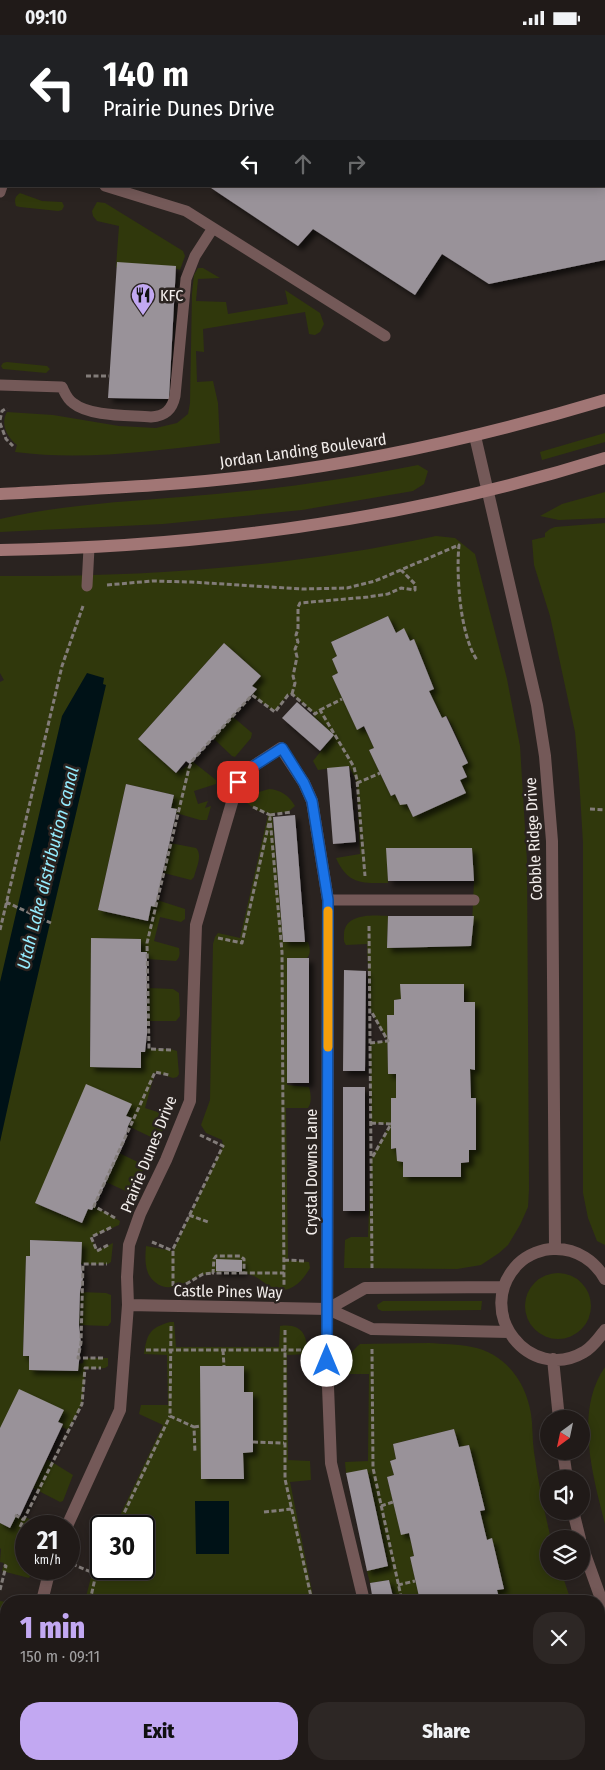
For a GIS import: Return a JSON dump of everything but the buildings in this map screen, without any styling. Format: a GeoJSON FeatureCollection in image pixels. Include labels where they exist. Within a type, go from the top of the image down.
{"type":"FeatureCollection","features":[{"type":"Feature","properties":{"kind":"main road","name":"Jordan Landing Boulevard"},"geometry":{"type":"LineString","coordinates":[[0,493],[175,483],[260,475],[378,456],[475,436],[605,400]]}},
{"type":"Feature","properties":{"kind":"main road"},"geometry":{"type":"LineString","coordinates":[[0,551],[136,545],[299,527],[411,508],[488,491],[605,458]]}},
{"type":"Feature","properties":{"kind":"street","name":"Cobble Ridge Drive"},"geometry":{"type":"LineString","coordinates":[[475,436],[537,705],[550,801],[555,1249]]}},
{"type":"Feature","properties":{"kind":"street","name":"Crystal Downs Lane"},"geometry":{"type":"LineString","coordinates":[[282,748],[304,783],[312,801],[328,900],[327,1361],[331,1463],[363,1595]]}},
{"type":"Feature","properties":{"kind":"street","name":"Prairie Dunes Drive"},"geometry":{"type":"LineString","coordinates":[[72,1515],[120,1410],[128,1305],[129,1245],[140,1214],[166,1160],[190,1101],[196,925],[203,899],[238,782],[246,771],[282,748]]}},
{"type":"Feature","properties":{"kind":"street"},"geometry":{"type":"LineString","coordinates":[[605,1279],[599,1269],[586,1257],[572,1251],[555,1249],[538,1251],[521,1261],[511,1271],[503,1287],[500,1303],[503,1321],[509,1332],[522,1348],[537,1356],[552,1359],[568,1358],[583,1353],[594,1344],[605,1330]]}},
{"type":"Feature","properties":{"kind":"street"},"geometry":{"type":"LineString","coordinates":[[328,1309],[365,1288],[503,1287]]}},
{"type":"Feature","properties":{"kind":"street","name":"Castle Pines Way"},"geometry":{"type":"LineString","coordinates":[[128,1305],[328,1309],[372,1329],[509,1332]]}},
{"type":"Feature","properties":{"kind":"street"},"geometry":{"type":"LineString","coordinates":[[552,1359],[558,1410]]}},
{"type":"Feature","properties":{"kind":"street"},"geometry":{"type":"LineString","coordinates":[[590,1568],[600,1595]]}},
{"type":"Feature","properties":{"kind":"street"},"geometry":{"type":"LineString","coordinates":[[44,1595],[47,1580]]}},
{"type":"Feature","properties":{"kind":"lane"},"geometry":{"type":"LineString","coordinates":[[108,187],[186,211],[385,336]]}},
{"type":"Feature","properties":{"kind":"lane"},"geometry":{"type":"LineString","coordinates":[[0,385],[62,387],[67,397],[74,404],[101,413],[151,417],[167,412],[173,406],[186,279],[195,255],[213,228]]}},
{"type":"Feature","properties":{"kind":"lane"},"geometry":{"type":"LineString","coordinates":[[86,586],[89,548]]}},
{"type":"Feature","properties":{"kind":"lane"},"geometry":{"type":"LineString","coordinates":[[328,900],[474,900]]}},
{"type":"Feature","properties":{"kind":"path"},"geometry":{"type":"LineString","coordinates":[[86,376],[109,376]]}},
{"type":"Feature","properties":{"kind":"path"},"geometry":{"type":"LineString","coordinates":[[0,423],[6,439],[13,446]]}},
{"type":"Feature","properties":{"kind":"path"},"geometry":{"type":"LineString","coordinates":[[0,930],[62,665],[81,613],[86,586],[152,581],[302,589],[347,588],[375,581],[459,545],[460,587],[465,631],[471,651],[477,659]]}},
{"type":"Feature","properties":{"kind":"path"},"geometry":{"type":"LineString","coordinates":[[177,1051],[149,1049],[148,943],[190,764],[252,695],[275,712],[288,695],[292,694],[295,683],[293,676],[297,657],[295,649],[298,642],[296,635],[300,603],[368,597],[388,594],[401,588],[415,590],[415,584],[400,570]]}},
{"type":"Feature","properties":{"kind":"path"},"geometry":{"type":"LineString","coordinates":[[292,694],[315,714],[342,699]]}},
{"type":"Feature","properties":{"kind":"path"},"geometry":{"type":"LineString","coordinates":[[320,710],[354,767],[365,876]]}},
{"type":"Feature","properties":{"kind":"path"},"geometry":{"type":"LineString","coordinates":[[357,783],[380,773]]}},
{"type":"Feature","properties":{"kind":"path"},"geometry":{"type":"LineString","coordinates":[[247,803],[270,817],[294,811]]}},
{"type":"Feature","properties":{"kind":"path"},"geometry":{"type":"LineString","coordinates":[[590,809],[605,810]]}},
{"type":"Feature","properties":{"kind":"path"},"geometry":{"type":"LineString","coordinates":[[215,937],[242,943],[270,817]]}},
{"type":"Feature","properties":{"kind":"path"},"geometry":{"type":"LineString","coordinates":[[270,817],[282,952],[284,1285]]}},
{"type":"Feature","properties":{"kind":"path"},"geometry":{"type":"LineString","coordinates":[[6,902],[51,923]]}},
{"type":"Feature","properties":{"kind":"path"},"geometry":{"type":"LineString","coordinates":[[370,926],[372,1269]]}},
{"type":"Feature","properties":{"kind":"path"},"geometry":{"type":"LineString","coordinates":[[370,1009],[388,1041],[370,1043]]}},
{"type":"Feature","properties":{"kind":"path"},"geometry":{"type":"LineString","coordinates":[[113,1243],[97,1251],[91,1237],[119,1223],[94,1206],[155,1072],[177,1077]]}},
{"type":"Feature","properties":{"kind":"path"},"geometry":{"type":"LineString","coordinates":[[371,1123],[391,1124],[371,1159]]}},
{"type":"Feature","properties":{"kind":"path"},"geometry":{"type":"LineString","coordinates":[[200,1135],[223,1146],[173,1251],[173,1286],[186,1284],[204,1274],[284,1273]]}},
{"type":"Feature","properties":{"kind":"path"},"geometry":{"type":"LineString","coordinates":[[189,1215],[208,1222]]}},
{"type":"Feature","properties":{"kind":"path"},"geometry":{"type":"LineString","coordinates":[[151,1241],[173,1251]]}},
{"type":"Feature","properties":{"kind":"path"},"geometry":{"type":"LineString","coordinates":[[213,1273],[216,1256],[240,1256],[244,1259],[244,1273]]}},
{"type":"Feature","properties":{"kind":"path"},"geometry":{"type":"LineString","coordinates":[[284,1260],[309,1262]]}},
{"type":"Feature","properties":{"kind":"path"},"geometry":{"type":"LineString","coordinates":[[108,1358],[78,1358],[81,1343],[83,1264],[108,1264],[111,1262]]}},
{"type":"Feature","properties":{"kind":"path"},"geometry":{"type":"LineString","coordinates":[[123,1515],[170,1416],[171,1325]]}},
{"type":"Feature","properties":{"kind":"path"},"geometry":{"type":"LineString","coordinates":[[285,1325],[285,1479],[311,1595]]}},
{"type":"Feature","properties":{"kind":"path"},"geometry":{"type":"LineString","coordinates":[[372,1344],[373,1469],[400,1595]]}},
{"type":"Feature","properties":{"kind":"path"},"geometry":{"type":"LineString","coordinates":[[145,1350],[303,1350]]}},
{"type":"Feature","properties":{"kind":"path"},"geometry":{"type":"LineString","coordinates":[[223,1350],[224,1366]]}},
{"type":"Feature","properties":{"kind":"path"},"geometry":{"type":"LineString","coordinates":[[26,1515],[82,1404],[85,1368],[106,1368]]}},
{"type":"Feature","properties":{"kind":"path"},"geometry":{"type":"LineString","coordinates":[[170,1416],[194,1427],[200,1426]]}},
{"type":"Feature","properties":{"kind":"path"},"geometry":{"type":"LineString","coordinates":[[194,1427],[195,1453]]}},
{"type":"Feature","properties":{"kind":"path"},"geometry":{"type":"LineString","coordinates":[[253,1442],[284,1443]]}},
{"type":"Feature","properties":{"kind":"path"},"geometry":{"type":"LineString","coordinates":[[381,1506],[393,1503]]}},
{"type":"Feature","properties":{"kind":"path"},"geometry":{"type":"LineString","coordinates":[[264,1512],[292,1509]]}},
{"type":"Feature","properties":{"kind":"path"},"geometry":{"type":"LineString","coordinates":[[0,1590],[6,1566],[4,1565]]}},
{"type":"Feature","properties":{"kind":"path"},"geometry":{"type":"LineString","coordinates":[[91,1595],[95,1580]]}},
{"type":"Feature","properties":{"kind":"path"},"geometry":{"type":"LineString","coordinates":[[398,1585],[415,1581]]}},
{"type":"Feature","properties":{"kind":"green space"},"geometry":{"type":"Polygon","coordinates":[[[20,193],[42,201],[62,202],[64,206],[62,210],[58,211],[16,206],[15,198],[20,193]]]}},
{"type":"Feature","properties":{"kind":"green space"},"geometry":{"type":"Polygon","coordinates":[[[97,202],[105,203],[183,251],[185,256],[180,270],[116,267],[119,226],[97,221],[92,211],[97,202]]]}},
{"type":"Feature","properties":{"kind":"green space"},"geometry":{"type":"Polygon","coordinates":[[[198,268],[203,268],[220,278],[198,279],[196,301],[226,302],[228,314],[288,304],[285,290],[320,313],[324,324],[320,332],[315,335],[309,334],[305,312],[203,329],[204,352],[196,351],[197,382],[213,381],[218,403],[220,443],[118,454],[66,456],[15,452],[17,445],[10,438],[4,426],[7,412],[53,415],[119,426],[156,428],[177,423],[188,414],[190,403],[192,293],[194,275],[198,268]]]}},
{"type":"Feature","properties":{"kind":"green space"},"geometry":{"type":"Polygon","coordinates":[[[7,362],[47,366],[50,369],[46,373],[3,369],[1,366],[7,362]]]}},
{"type":"Feature","properties":{"kind":"green space"},"geometry":{"type":"Polygon","coordinates":[[[605,433],[605,442],[542,460],[540,452],[605,433]]]}},
{"type":"Feature","properties":{"kind":"green space"},"geometry":{"type":"Polygon","coordinates":[[[418,465],[428,471],[424,484],[413,491],[302,510],[163,524],[0,532],[0,519],[45,510],[211,495],[329,481],[418,465]]]}},
{"type":"Feature","properties":{"kind":"green space"},"geometry":{"type":"Polygon","coordinates":[[[605,492],[605,518],[559,520],[540,516],[562,504],[605,492]]]}},
{"type":"Feature","properties":{"kind":"green space"},"geometry":{"type":"Polygon","coordinates":[[[605,523],[605,1245],[597,1241],[588,1218],[583,1193],[583,843],[575,732],[550,616],[534,565],[532,540],[545,537],[545,533],[555,527],[605,523]]]}},
{"type":"Feature","properties":{"kind":"green space"},"geometry":{"type":"Polygon","coordinates":[[[436,536],[455,538],[475,554],[507,679],[520,746],[527,861],[528,1207],[508,1245],[481,1265],[457,1269],[344,1268],[345,1240],[351,1237],[368,1237],[371,1159],[390,1124],[371,1123],[370,1043],[387,1041],[388,1074],[396,1074],[396,1098],[391,1098],[391,1149],[396,1148],[397,1160],[403,1162],[403,1177],[461,1177],[461,1163],[469,1162],[469,1150],[476,1150],[476,1099],[471,1098],[470,1069],[475,1069],[475,1002],[465,1002],[463,984],[401,984],[401,999],[394,1000],[394,1015],[387,1015],[387,1040],[370,1009],[367,944],[346,945],[344,934],[346,927],[349,922],[361,917],[388,916],[387,948],[471,946],[474,881],[472,848],[387,848],[388,883],[363,882],[351,878],[336,858],[360,854],[357,783],[349,766],[318,770],[313,761],[334,735],[313,716],[315,714],[292,694],[288,695],[276,709],[272,710],[252,695],[257,689],[252,686],[261,676],[224,643],[138,739],[176,773],[192,761],[216,780],[216,784],[194,791],[198,804],[208,801],[205,808],[211,806],[207,820],[200,820],[176,813],[177,809],[171,808],[174,795],[126,784],[98,910],[147,921],[151,906],[155,906],[157,900],[185,909],[185,919],[181,922],[160,917],[154,941],[179,948],[179,957],[176,961],[147,959],[147,952],[141,952],[141,939],[91,938],[90,1067],[141,1068],[141,1052],[145,1052],[146,1049],[170,1049],[177,1051],[179,1074],[173,1078],[155,1072],[145,1108],[164,1114],[167,1117],[160,1138],[153,1138],[128,1126],[132,1118],[126,1116],[131,1104],[35,1203],[82,1223],[88,1209],[92,1210],[94,1206],[120,1221],[119,1225],[91,1237],[97,1251],[113,1243],[111,1262],[108,1264],[81,1264],[81,1242],[31,1240],[30,1256],[26,1256],[23,1356],[29,1356],[29,1370],[78,1371],[78,1364],[83,1363],[84,1358],[108,1358],[108,1366],[105,1368],[85,1369],[82,1404],[68,1430],[62,1427],[63,1424],[58,1422],[63,1411],[0,1428],[0,682],[4,680],[0,673],[0,576],[110,575],[219,568],[274,563],[382,547],[436,536]],[[388,616],[331,642],[337,656],[332,659],[338,673],[332,676],[357,729],[364,727],[374,748],[369,750],[391,796],[395,794],[407,804],[413,817],[465,793],[460,780],[467,777],[462,766],[468,762],[447,716],[442,718],[429,691],[434,689],[414,639],[410,641],[404,629],[396,633],[388,616]]]}},
{"type":"Feature","properties":{"kind":"green space"},"geometry":{"type":"Polygon","coordinates":[[[232,716],[252,733],[251,738],[235,757],[212,737],[232,716]]]}},
{"type":"Feature","properties":{"kind":"green space"},"geometry":{"type":"Polygon","coordinates":[[[269,789],[285,794],[295,806],[288,812],[272,813],[283,941],[308,942],[310,948],[307,958],[287,958],[287,1085],[309,1087],[311,1098],[308,1108],[286,1108],[288,1258],[285,1260],[309,1262],[310,1268],[299,1283],[294,1287],[283,1290],[270,1287],[254,1276],[230,1272],[205,1274],[174,1287],[161,1286],[151,1279],[147,1270],[146,1246],[173,1251],[223,1146],[222,1140],[206,1133],[201,1125],[210,1100],[213,944],[218,933],[240,938],[268,815],[268,813],[256,810],[247,803],[259,792],[269,789]]]}},
{"type":"Feature","properties":{"kind":"green space"},"geometry":{"type":"Polygon","coordinates":[[[170,843],[196,848],[198,851],[198,862],[194,877],[191,880],[164,873],[170,843]]]}},
{"type":"Feature","properties":{"kind":"green space"},"geometry":{"type":"Polygon","coordinates":[[[148,988],[173,989],[179,993],[180,1016],[176,1021],[146,1021],[148,988]]]}},
{"type":"Feature","properties":{"kind":"green space"},"geometry":{"type":"Polygon","coordinates":[[[119,1153],[142,1164],[144,1170],[133,1192],[130,1193],[106,1182],[119,1153]]]}},
{"type":"Feature","properties":{"kind":"green space"},"geometry":{"type":"Polygon","coordinates":[[[558,1273],[571,1276],[581,1283],[588,1293],[591,1306],[588,1319],[581,1329],[571,1336],[558,1339],[545,1336],[535,1329],[528,1319],[525,1306],[528,1293],[535,1283],[545,1276],[558,1273]]]}},
{"type":"Feature","properties":{"kind":"green space"},"geometry":{"type":"Polygon","coordinates":[[[80,1292],[106,1293],[111,1295],[111,1322],[108,1326],[79,1325],[80,1292]]]}},
{"type":"Feature","properties":{"kind":"green space"},"geometry":{"type":"Polygon","coordinates":[[[383,1301],[482,1301],[481,1310],[382,1311],[378,1309],[377,1305],[383,1301]]]}},
{"type":"Feature","properties":{"kind":"green space"},"geometry":{"type":"Polygon","coordinates":[[[174,1322],[176,1347],[279,1347],[280,1326],[294,1326],[305,1336],[308,1354],[287,1355],[288,1460],[310,1461],[311,1480],[290,1482],[313,1595],[86,1595],[90,1580],[155,1580],[155,1515],[120,1515],[163,1425],[139,1414],[141,1405],[168,1405],[167,1355],[144,1354],[148,1336],[154,1329],[174,1322]]]}},
{"type":"Feature","properties":{"kind":"green space"},"geometry":{"type":"Polygon","coordinates":[[[429,1343],[461,1345],[484,1350],[504,1362],[519,1380],[531,1414],[533,1447],[540,1489],[540,1520],[547,1520],[549,1530],[540,1530],[540,1580],[564,1580],[569,1595],[498,1595],[497,1590],[504,1589],[492,1539],[487,1540],[480,1511],[485,1510],[469,1445],[459,1447],[454,1429],[393,1444],[396,1459],[390,1461],[394,1475],[387,1477],[401,1534],[409,1533],[414,1556],[410,1557],[419,1595],[393,1595],[389,1580],[370,1583],[367,1571],[388,1565],[367,1470],[346,1473],[345,1462],[368,1461],[369,1374],[348,1374],[345,1372],[347,1360],[360,1344],[429,1343]]]}},
{"type":"Feature","properties":{"kind":"green space"},"geometry":{"type":"Polygon","coordinates":[[[605,1367],[605,1524],[590,1451],[589,1410],[596,1384],[605,1367]]]}},
{"type":"Feature","properties":{"kind":"green space"},"geometry":{"type":"Polygon","coordinates":[[[47,1459],[73,1475],[63,1501],[60,1502],[33,1488],[47,1459]]]}},
{"type":"Feature","properties":{"kind":"green space"},"geometry":{"type":"Polygon","coordinates":[[[15,1515],[15,1574],[2,1571],[4,1563],[0,1562],[0,1523],[10,1528],[15,1515]]]}},
{"type":"Feature","properties":{"kind":"water","name":"Utah Lake distribution canal"},"geometry":{"type":"Polygon","coordinates":[[[87,673],[104,678],[103,684],[106,685],[0,1142],[0,982],[62,716],[87,673]]]}},
{"type":"Feature","properties":{"kind":"water"},"geometry":{"type":"Polygon","coordinates":[[[195,1501],[229,1501],[229,1554],[196,1554],[195,1501]]]}},
{"type":"Feature","properties":{"kind":"slow traffic"},"geometry":{"type":"LineString","coordinates":[[328,911],[328,1047]]}},
{"type":"Feature","properties":{"kind":"place","name":"KFC"},"geometry":{"type":"Point","coordinates":[143,316]}},
{"type":"Feature","properties":{"kind":"route"},"geometry":{"type":"LineString","coordinates":[[238,782],[246,771],[282,748],[304,783],[312,801],[328,900],[327,1361]]}}]}
